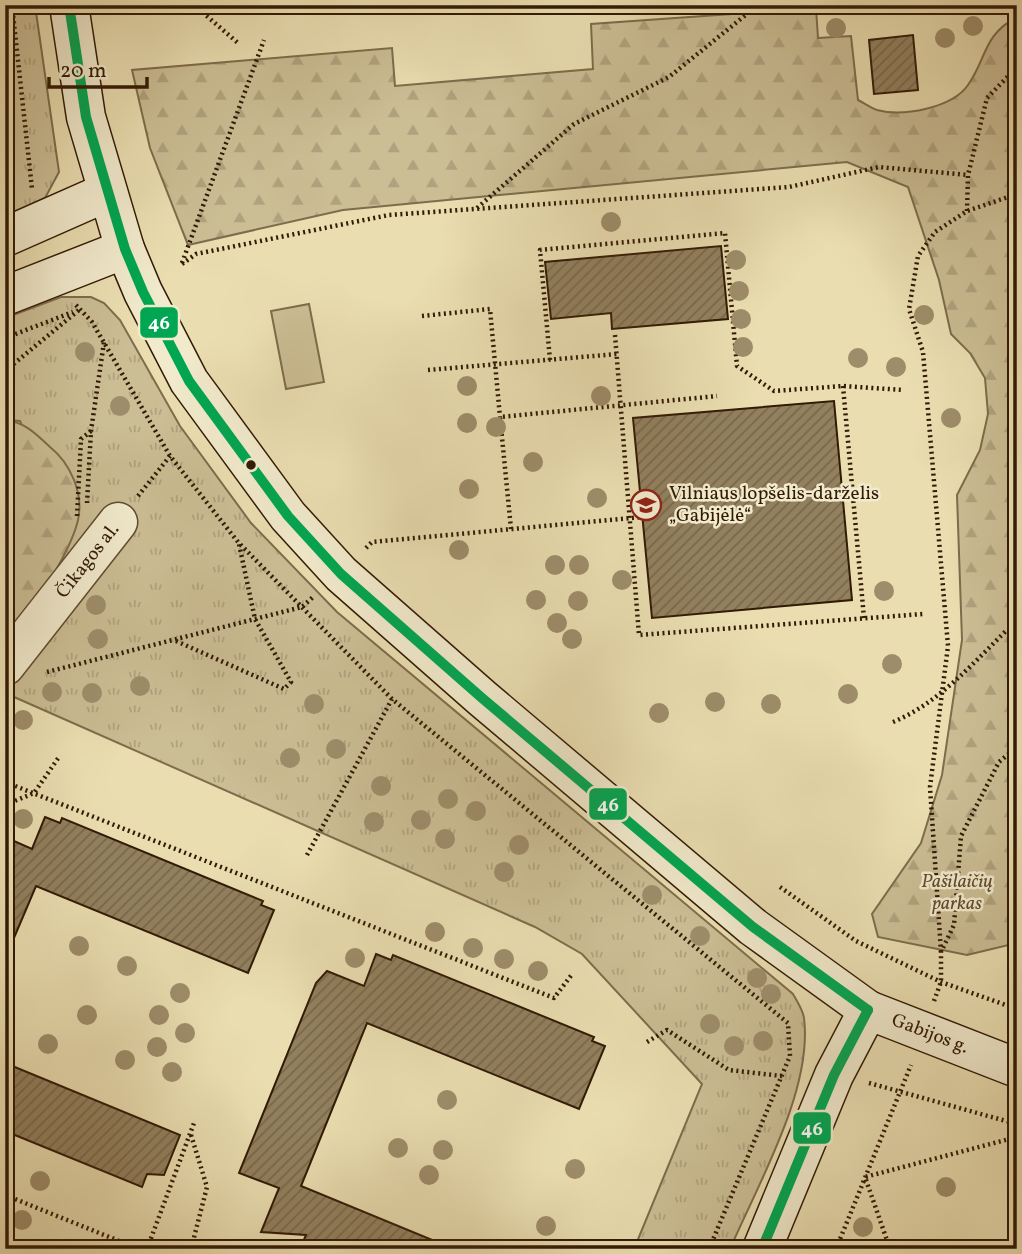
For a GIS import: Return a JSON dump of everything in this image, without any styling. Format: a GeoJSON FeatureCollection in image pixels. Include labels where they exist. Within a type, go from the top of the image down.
{"type":"FeatureCollection","features":[{"type":"Feature","properties":{"kind":"street","name":"Gabijos g."},"geometry":{"type":"LineString","coordinates":[[69,5],[86,117],[125,249],[143,292],[189,382],[288,516],[341,574],[482,698],[754,927],[868,1010],[1017,1068]]}},
{"type":"Feature","properties":{"kind":"street"},"geometry":{"type":"LineString","coordinates":[[5,237],[107,192]]}},
{"type":"Feature","properties":{"kind":"street"},"geometry":{"type":"LineString","coordinates":[[5,296],[125,249]]}},
{"type":"Feature","properties":{"kind":"street","name":"Čikagos al."},"geometry":{"type":"LineString","coordinates":[[5,666],[118,522]]}},
{"type":"Feature","properties":{"kind":"street"},"geometry":{"type":"LineString","coordinates":[[762,1249],[834,1075],[868,1010]]}},
{"type":"Feature","properties":{"kind":"path"},"geometry":{"type":"LineString","coordinates":[[194,5],[238,43]]}},
{"type":"Feature","properties":{"kind":"path"},"geometry":{"type":"LineString","coordinates":[[476,208],[575,124],[669,77],[758,5]]}},
{"type":"Feature","properties":{"kind":"path"},"geometry":{"type":"LineString","coordinates":[[264,40],[182,264],[196,254],[389,215],[789,187],[879,167],[968,175]]}},
{"type":"Feature","properties":{"kind":"path"},"geometry":{"type":"LineString","coordinates":[[967,211],[968,175],[987,98],[1017,67]]}},
{"type":"Feature","properties":{"kind":"path"},"geometry":{"type":"LineString","coordinates":[[942,982],[930,787],[948,646],[923,352],[909,309],[918,256],[935,232],[967,211],[1017,194]]}},
{"type":"Feature","properties":{"kind":"path"},"geometry":{"type":"LineString","coordinates":[[550,360],[540,250],[725,233],[737,366],[774,391],[843,386],[903,390]]}},
{"type":"Feature","properties":{"kind":"path"},"geometry":{"type":"LineString","coordinates":[[422,316],[490,309],[511,529]]}},
{"type":"Feature","properties":{"kind":"path"},"geometry":{"type":"LineString","coordinates":[[5,338],[79,310],[5,371]]}},
{"type":"Feature","properties":{"kind":"path"},"geometry":{"type":"LineString","coordinates":[[615,335],[639,635],[923,614]]}},
{"type":"Feature","properties":{"kind":"path"},"geometry":{"type":"LineString","coordinates":[[73,580],[81,439],[91,431],[104,342]]}},
{"type":"Feature","properties":{"kind":"path"},"geometry":{"type":"LineString","coordinates":[[428,370],[617,354]]}},
{"type":"Feature","properties":{"kind":"path"},"geometry":{"type":"LineString","coordinates":[[843,386],[864,618]]}},
{"type":"Feature","properties":{"kind":"path"},"geometry":{"type":"LineString","coordinates":[[500,417],[717,396]]}},
{"type":"Feature","properties":{"kind":"path","name":"Čikagos al."},"geometry":{"type":"LineString","coordinates":[[118,522],[170,456]]}},
{"type":"Feature","properties":{"kind":"path"},"geometry":{"type":"LineString","coordinates":[[372,542],[642,517]]}},
{"type":"Feature","properties":{"kind":"path"},"geometry":{"type":"LineString","coordinates":[[175,641],[284,689],[291,682],[255,619],[238,542]]}},
{"type":"Feature","properties":{"kind":"path"},"geometry":{"type":"LineString","coordinates":[[44,673],[302,607]]}},
{"type":"Feature","properties":{"kind":"path"},"geometry":{"type":"LineString","coordinates":[[893,722],[914,713],[941,694],[1007,630],[1017,629]]}},
{"type":"Feature","properties":{"kind":"path"},"geometry":{"type":"LineString","coordinates":[[307,855],[392,699]]}},
{"type":"Feature","properties":{"kind":"path"},"geometry":{"type":"LineString","coordinates":[[941,953],[954,925],[961,836],[999,762],[1017,747]]}},
{"type":"Feature","properties":{"kind":"path"},"geometry":{"type":"LineString","coordinates":[[5,805],[34,793],[59,757]]}},
{"type":"Feature","properties":{"kind":"path"},"geometry":{"type":"LineString","coordinates":[[5,782],[554,998],[573,973]]}},
{"type":"Feature","properties":{"kind":"path"},"geometry":{"type":"LineString","coordinates":[[780,887],[856,940],[942,982],[1017,1009]]}},
{"type":"Feature","properties":{"kind":"path"},"geometry":{"type":"LineString","coordinates":[[647,1042],[667,1030],[729,1070],[782,1076]]}},
{"type":"Feature","properties":{"kind":"path"},"geometry":{"type":"LineString","coordinates":[[709,1249],[790,1056]]}},
{"type":"Feature","properties":{"kind":"path"},"geometry":{"type":"LineString","coordinates":[[836,1249],[902,1090],[1017,1124]]}},
{"type":"Feature","properties":{"kind":"path"},"geometry":{"type":"LineString","coordinates":[[147,1249],[194,1123]]}},
{"type":"Feature","properties":{"kind":"path"},"geometry":{"type":"LineString","coordinates":[[190,1135],[207,1187],[191,1249]]}},
{"type":"Feature","properties":{"kind":"path"},"geometry":{"type":"LineString","coordinates":[[865,1177],[1017,1137]]}},
{"type":"Feature","properties":{"kind":"path"},"geometry":{"type":"LineString","coordinates":[[865,1177],[890,1249]]}},
{"type":"Feature","properties":{"kind":"path"},"geometry":{"type":"LineString","coordinates":[[5,1195],[139,1249]]}},
{"type":"Feature","properties":{"kind":"green space"},"geometry":{"type":"Polygon","coordinates":[[[5,5],[35,5],[59,172],[45,198],[5,217],[5,5]]]}},
{"type":"Feature","properties":{"kind":"green space","name":"Pašilaičių parkas"},"geometry":{"type":"Polygon","coordinates":[[[816,8],[818,38],[851,36],[858,100],[888,112],[926,109],[951,100],[961,93],[974,75],[992,39],[1017,17],[1017,943],[967,955],[878,937],[872,914],[921,843],[942,775],[962,640],[957,495],[980,450],[988,414],[985,378],[970,353],[951,334],[939,280],[908,187],[847,162],[343,210],[188,245],[150,148],[132,70],[392,48],[395,86],[593,69],[591,24],[816,8]]]}},
{"type":"Feature","properties":{"kind":"green space"},"geometry":{"type":"Polygon","coordinates":[[[61,297],[91,297],[104,303],[120,320],[180,426],[251,523],[337,612],[793,994],[804,1018],[805,1046],[800,1075],[781,1136],[730,1249],[634,1249],[702,1084],[582,954],[535,927],[5,693],[5,653],[67,546],[20,421],[5,420],[5,318],[61,297]]]}},
{"type":"Feature","properties":{"kind":"green space"},"geometry":{"type":"Polygon","coordinates":[[[309,304],[324,382],[286,389],[271,311],[309,304]]]}},
{"type":"Feature","properties":{"kind":"green space"},"geometry":{"type":"Polygon","coordinates":[[[5,420],[30,429],[64,461],[74,479],[79,510],[66,551],[5,653],[5,420]]]}},
{"type":"Feature","properties":{"kind":"building"},"geometry":{"type":"Polygon","coordinates":[[[913,35],[918,90],[874,94],[869,40],[913,35]]]}},
{"type":"Feature","properties":{"kind":"building"},"geometry":{"type":"Polygon","coordinates":[[[721,246],[728,319],[612,329],[611,313],[551,319],[545,262],[721,246]]]}},
{"type":"Feature","properties":{"kind":"building"},"geometry":{"type":"Polygon","coordinates":[[[834,401],[852,600],[652,618],[633,418],[834,401]]]}},
{"type":"Feature","properties":{"kind":"building"},"geometry":{"type":"Polygon","coordinates":[[[45,817],[60,823],[62,818],[263,901],[261,905],[274,910],[248,973],[36,886],[5,959],[5,837],[32,849],[45,817]]]}},
{"type":"Feature","properties":{"kind":"building"},"geometry":{"type":"Polygon","coordinates":[[[376,954],[391,960],[393,955],[594,1037],[592,1041],[605,1046],[579,1109],[367,1023],[301,1186],[454,1249],[300,1249],[306,1235],[261,1232],[279,1188],[239,1173],[316,983],[327,971],[364,986],[376,954]]]}},
{"type":"Feature","properties":{"kind":"building"},"geometry":{"type":"Polygon","coordinates":[[[5,1063],[180,1135],[164,1175],[147,1174],[142,1187],[5,1131],[5,1063]]]}},
{"type":"Feature","properties":{"kind":"transit line","name":"46"},"geometry":{"type":"LineString","coordinates":[[69,5],[86,117],[125,249],[143,292],[189,381],[288,516],[341,574],[482,698],[753,927],[868,1010]]}},
{"type":"Feature","properties":{"kind":"transit line","name":"46"},"geometry":{"type":"LineString","coordinates":[[762,1249],[834,1075],[868,1010]]}},
{"type":"Feature","properties":{"kind":"place","name":"Vilniaus lopšelis-darželis „Gabijėlė“"},"geometry":{"type":"Point","coordinates":[646,505]}}]}
